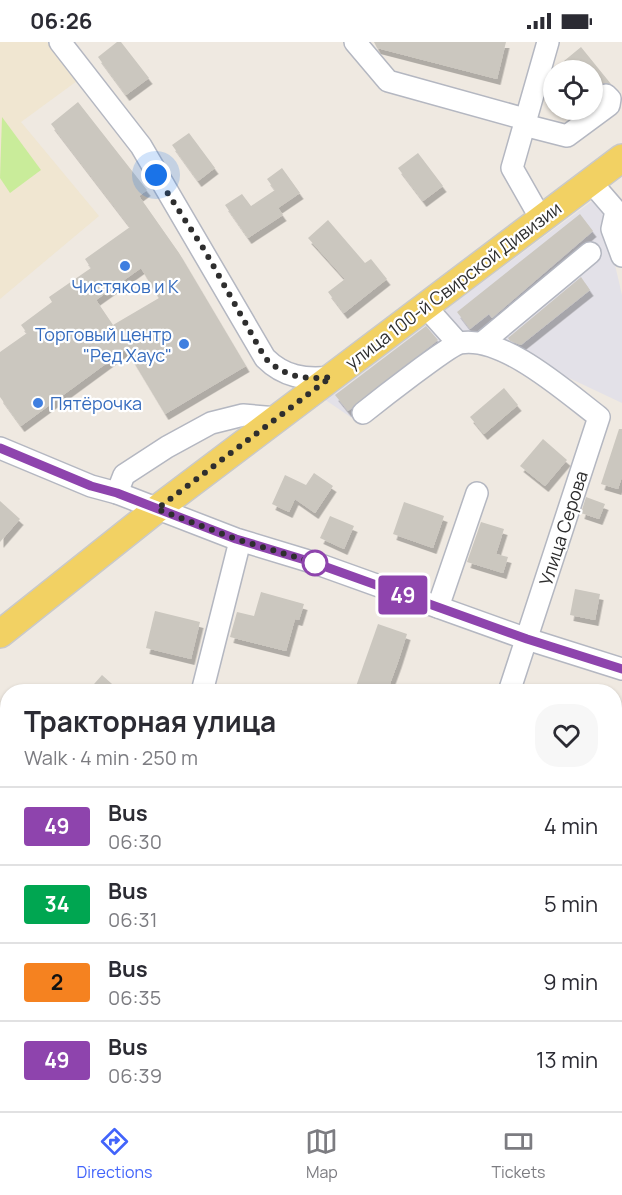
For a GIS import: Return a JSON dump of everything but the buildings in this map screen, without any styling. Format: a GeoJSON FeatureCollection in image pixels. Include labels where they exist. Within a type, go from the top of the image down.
{"type":"FeatureCollection","features":[{"type":"Feature","properties":{"kind":"main road","name":"улица 100-й Свирской Дивизии"},"geometry":{"type":"LineString","coordinates":[[0,634],[157,509],[622,158]]}},
{"type":"Feature","properties":{"kind":"street"},"geometry":{"type":"LineString","coordinates":[[60,42],[141,146],[265,358],[276,369],[305,380],[331,377]]}},
{"type":"Feature","properties":{"kind":"street"},"geometry":{"type":"LineString","coordinates":[[355,42],[388,81],[567,136],[609,105],[606,95]]}},
{"type":"Feature","properties":{"kind":"street"},"geometry":{"type":"LineString","coordinates":[[541,219],[512,168],[548,42]]}},
{"type":"Feature","properties":{"kind":"street"},"geometry":{"type":"LineString","coordinates":[[591,182],[619,209],[612,229],[622,256]]}},
{"type":"Feature","properties":{"kind":"street"},"geometry":{"type":"LineString","coordinates":[[363,413],[458,343],[483,342],[590,253]]}},
{"type":"Feature","properties":{"kind":"street"},"geometry":{"type":"LineString","coordinates":[[424,306],[458,343]]}},
{"type":"Feature","properties":{"kind":"street","name":"Улица Серова"},"geometry":{"type":"LineString","coordinates":[[483,342],[510,354],[599,417],[512,684]]}},
{"type":"Feature","properties":{"kind":"street"},"geometry":{"type":"LineString","coordinates":[[117,493],[124,475],[167,447],[211,423],[243,415],[277,418]]}},
{"type":"Feature","properties":{"kind":"street"},"geometry":{"type":"LineString","coordinates":[[0,448],[91,486],[117,493],[240,541],[315,563],[527,639],[622,669]]}},
{"type":"Feature","properties":{"kind":"street"},"geometry":{"type":"LineString","coordinates":[[438,607],[477,493]]}},
{"type":"Feature","properties":{"kind":"street"},"geometry":{"type":"LineString","coordinates":[[204,684],[240,541]]}},
{"type":"Feature","properties":{"kind":"shaded area"},"geometry":{"type":"Polygon","coordinates":[[[0,42],[47,42],[77,81],[21,122],[99,216],[0,299],[0,42]]]}},
{"type":"Feature","properties":{"kind":"shaded area"},"geometry":{"type":"Polygon","coordinates":[[[599,196],[622,295],[622,403],[480,336],[463,333],[352,418],[324,399],[599,196]]]}},
{"type":"Feature","properties":{"kind":"green space"},"geometry":{"type":"Polygon","coordinates":[[[2,117],[41,170],[10,193],[0,178],[2,117]]]}},
{"type":"Feature","properties":{"kind":"bus line","name":"49"},"geometry":{"type":"LineString","coordinates":[[0,448],[91,486],[117,493],[236,539],[315,563],[527,639],[622,669]]}},
{"type":"Feature","properties":{"kind":"place","name":"Чистяков и К"},"geometry":{"type":"Point","coordinates":[125,266]}},
{"type":"Feature","properties":{"kind":"place","name":"Торговый центр \"Ред Хаус\""},"geometry":{"type":"Point","coordinates":[184,344]}},
{"type":"Feature","properties":{"kind":"place","name":"Пятёрочка"},"geometry":{"type":"Point","coordinates":[38,403]}},
{"type":"Feature","properties":{"kind":"route"},"geometry":{"type":"LineString","coordinates":[[156,175],[205,251],[265,358],[276,369],[305,380],[331,377],[157,509],[236,539],[315,563]]}}]}
